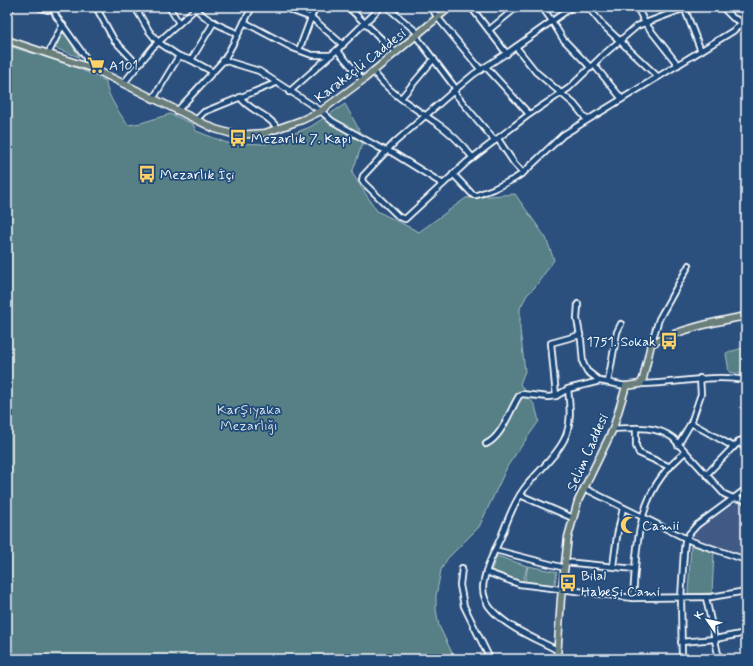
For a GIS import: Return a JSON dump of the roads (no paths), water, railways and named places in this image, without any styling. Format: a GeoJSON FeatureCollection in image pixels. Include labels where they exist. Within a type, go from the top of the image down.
{"type":"FeatureCollection","features":[{"type":"Feature","properties":{"kind":"main road"},"geometry":{"type":"LineString","coordinates":[[7,13],[11,7]]}},
{"type":"Feature","properties":{"kind":"main road","name":"Karakeçili Caddesi"},"geometry":{"type":"LineString","coordinates":[[8,40],[94,69],[215,129],[236,135],[278,129],[321,111],[363,80],[450,7]]}},
{"type":"Feature","properties":{"kind":"main road"},"geometry":{"type":"LineString","coordinates":[[626,386],[640,384],[643,379],[651,344],[711,323],[746,316]]}},
{"type":"Feature","properties":{"kind":"main road","name":"Selim Caddesi"},"geometry":{"type":"LineString","coordinates":[[556,659],[568,537],[578,501],[613,429],[626,386]]}},
{"type":"Feature","properties":{"kind":"street"},"geometry":{"type":"LineString","coordinates":[[38,7],[44,10],[59,7]]}},
{"type":"Feature","properties":{"kind":"street"},"geometry":{"type":"LineString","coordinates":[[96,7],[114,40],[138,65]]}},
{"type":"Feature","properties":{"kind":"street"},"geometry":{"type":"LineString","coordinates":[[135,7],[149,31],[158,42],[179,56],[191,60],[213,72]]}},
{"type":"Feature","properties":{"kind":"street"},"geometry":{"type":"LineString","coordinates":[[169,7],[178,23]]}},
{"type":"Feature","properties":{"kind":"street"},"geometry":{"type":"LineString","coordinates":[[123,84],[158,42],[196,7],[200,13],[238,34]]}},
{"type":"Feature","properties":{"kind":"street"},"geometry":{"type":"LineString","coordinates":[[177,110],[223,60],[251,7]]}},
{"type":"Feature","properties":{"kind":"street"},"geometry":{"type":"LineString","coordinates":[[282,7],[312,18],[343,44]]}},
{"type":"Feature","properties":{"kind":"street"},"geometry":{"type":"LineString","coordinates":[[300,50],[315,7]]}},
{"type":"Feature","properties":{"kind":"street"},"geometry":{"type":"LineString","coordinates":[[348,7],[396,53]]}},
{"type":"Feature","properties":{"kind":"street"},"geometry":{"type":"LineString","coordinates":[[289,92],[337,50],[381,7]]}},
{"type":"Feature","properties":{"kind":"street"},"geometry":{"type":"LineString","coordinates":[[387,7],[418,35],[454,90],[523,173]]}},
{"type":"Feature","properties":{"kind":"street"},"geometry":{"type":"LineString","coordinates":[[431,7],[438,18],[481,70]]}},
{"type":"Feature","properties":{"kind":"street"},"geometry":{"type":"LineString","coordinates":[[471,7],[507,54]]}},
{"type":"Feature","properties":{"kind":"street"},"geometry":{"type":"LineString","coordinates":[[489,30],[517,7]]}},
{"type":"Feature","properties":{"kind":"street"},"geometry":{"type":"LineString","coordinates":[[542,7],[563,39],[592,66],[622,99]]}},
{"type":"Feature","properties":{"kind":"street"},"geometry":{"type":"LineString","coordinates":[[572,7],[454,90],[386,151],[363,176],[362,180],[400,218],[406,218],[453,174],[529,114],[569,88],[637,26],[686,7],[701,51]]}},
{"type":"Feature","properties":{"kind":"street"},"geometry":{"type":"LineString","coordinates":[[588,7],[602,24],[658,77]]}},
{"type":"Feature","properties":{"kind":"street"},"geometry":{"type":"LineString","coordinates":[[637,7],[645,24],[678,65]]}},
{"type":"Feature","properties":{"kind":"street"},"geometry":{"type":"LineString","coordinates":[[722,7],[733,18],[742,22]]}},
{"type":"Feature","properties":{"kind":"street"},"geometry":{"type":"LineString","coordinates":[[53,8],[56,16],[94,69]]}},
{"type":"Feature","properties":{"kind":"street"},"geometry":{"type":"LineString","coordinates":[[453,174],[470,193],[475,195],[506,183],[523,173],[564,135],[733,31],[746,18]]}},
{"type":"Feature","properties":{"kind":"street"},"geometry":{"type":"LineString","coordinates":[[191,60],[214,22]]}},
{"type":"Feature","properties":{"kind":"street"},"geometry":{"type":"LineString","coordinates":[[244,22],[312,55],[331,55]]}},
{"type":"Feature","properties":{"kind":"street"},"geometry":{"type":"LineString","coordinates":[[48,54],[63,25]]}},
{"type":"Feature","properties":{"kind":"street"},"geometry":{"type":"LineString","coordinates":[[516,47],[536,72],[574,104],[587,120]]}},
{"type":"Feature","properties":{"kind":"street"},"geometry":{"type":"LineString","coordinates":[[337,50],[363,80]]}},
{"type":"Feature","properties":{"kind":"street"},"geometry":{"type":"LineString","coordinates":[[152,99],[179,56]]}},
{"type":"Feature","properties":{"kind":"street"},"geometry":{"type":"LineString","coordinates":[[401,98],[434,59]]}},
{"type":"Feature","properties":{"kind":"street"},"geometry":{"type":"LineString","coordinates":[[223,60],[253,69],[321,111],[332,122],[386,151],[393,153],[443,184]]}},
{"type":"Feature","properties":{"kind":"street"},"geometry":{"type":"LineString","coordinates":[[486,67],[529,114]]}},
{"type":"Feature","properties":{"kind":"street"},"geometry":{"type":"LineString","coordinates":[[373,71],[379,80],[412,107],[446,131],[465,148],[473,158]]}},
{"type":"Feature","properties":{"kind":"street"},"geometry":{"type":"LineString","coordinates":[[196,120],[204,112],[276,83]]}},
{"type":"Feature","properties":{"kind":"street"},"geometry":{"type":"LineString","coordinates":[[240,97],[244,103],[271,121],[278,129]]}},
{"type":"Feature","properties":{"kind":"street"},"geometry":{"type":"LineString","coordinates":[[651,344],[659,319],[689,265]]}},
{"type":"Feature","properties":{"kind":"street"},"geometry":{"type":"LineString","coordinates":[[578,304],[577,318],[583,364],[587,371],[600,381]]}},
{"type":"Feature","properties":{"kind":"street"},"geometry":{"type":"LineString","coordinates":[[608,382],[617,332],[621,324]]}},
{"type":"Feature","properties":{"kind":"street"},"geometry":{"type":"LineString","coordinates":[[556,396],[551,343],[580,335]]}},
{"type":"Feature","properties":{"kind":"street"},"geometry":{"type":"LineString","coordinates":[[678,445],[691,423],[701,394],[700,378]]}},
{"type":"Feature","properties":{"kind":"street"},"geometry":{"type":"LineString","coordinates":[[640,384],[654,384],[700,378],[735,378],[746,380]]}},
{"type":"Feature","properties":{"kind":"street"},"geometry":{"type":"LineString","coordinates":[[486,444],[490,442],[505,423],[519,396],[522,394],[548,397],[556,396],[568,389],[600,381],[626,386]]}},
{"type":"Feature","properties":{"kind":"street"},"geometry":{"type":"LineString","coordinates":[[557,650],[513,627],[492,610],[484,596],[483,589],[486,572],[520,494],[552,458],[564,440],[570,418],[568,389]]}},
{"type":"Feature","properties":{"kind":"street"},"geometry":{"type":"LineString","coordinates":[[691,423],[734,447]]}},
{"type":"Feature","properties":{"kind":"street"},"geometry":{"type":"LineString","coordinates":[[636,428],[636,446],[639,453],[670,466]]}},
{"type":"Feature","properties":{"kind":"street"},"geometry":{"type":"LineString","coordinates":[[613,429],[642,428],[665,432],[707,474],[724,494],[733,498],[746,500]]}},
{"type":"Feature","properties":{"kind":"street"},"geometry":{"type":"LineString","coordinates":[[707,474],[739,441],[746,437]]}},
{"type":"Feature","properties":{"kind":"street"},"geometry":{"type":"LineString","coordinates":[[739,441],[746,450]]}},
{"type":"Feature","properties":{"kind":"street"},"geometry":{"type":"LineString","coordinates":[[634,598],[635,569],[645,506],[661,477],[685,452]]}},
{"type":"Feature","properties":{"kind":"street"},"geometry":{"type":"LineString","coordinates":[[584,488],[687,539],[746,560]]}},
{"type":"Feature","properties":{"kind":"street"},"geometry":{"type":"LineString","coordinates":[[682,659],[681,598],[684,551],[687,539],[691,530],[746,489]]}},
{"type":"Feature","properties":{"kind":"street"},"geometry":{"type":"LineString","coordinates":[[520,494],[573,518]]}},
{"type":"Feature","properties":{"kind":"street"},"geometry":{"type":"LineString","coordinates":[[613,566],[617,536],[624,508]]}},
{"type":"Feature","properties":{"kind":"street"},"geometry":{"type":"LineString","coordinates":[[495,550],[565,565],[613,566],[635,569]]}},
{"type":"Feature","properties":{"kind":"street"},"geometry":{"type":"LineString","coordinates":[[462,568],[460,585],[464,606],[490,659]]}},
{"type":"Feature","properties":{"kind":"street"},"geometry":{"type":"LineString","coordinates":[[486,572],[519,584],[634,598],[706,598],[746,591]]}},
{"type":"Feature","properties":{"kind":"street"},"geometry":{"type":"LineString","coordinates":[[706,598],[719,659]]}},
{"type":"Feature","properties":{"kind":"street"},"geometry":{"type":"LineString","coordinates":[[682,642],[715,639],[746,633]]}},
{"type":"Feature","properties":{"kind":"place","name":"A101"},"geometry":{"type":"Point","coordinates":[96,65]}},
{"type":"Feature","properties":{"kind":"place","name":"Mezarlık 7. Kapı"},"geometry":{"type":"Point","coordinates":[238,138]}},
{"type":"Feature","properties":{"kind":"place","name":"Mezarlık İçi"},"geometry":{"type":"Point","coordinates":[147,174]}},
{"type":"Feature","properties":{"kind":"place","name":"1751. Sokak"},"geometry":{"type":"Point","coordinates":[669,341]}},
{"type":"Feature","properties":{"kind":"place","name":"Camii"},"geometry":{"type":"Point","coordinates":[629,525]}},
{"type":"Feature","properties":{"kind":"place","name":"Bilal Habeşi Cami"},"geometry":{"type":"Point","coordinates":[568,583]}},
{"type":"Feature","properties":{"kind":"park label","name":"Karşıyaka Mezarlığı"},"geometry":{"type":"Point","coordinates":[249,418]}}]}
